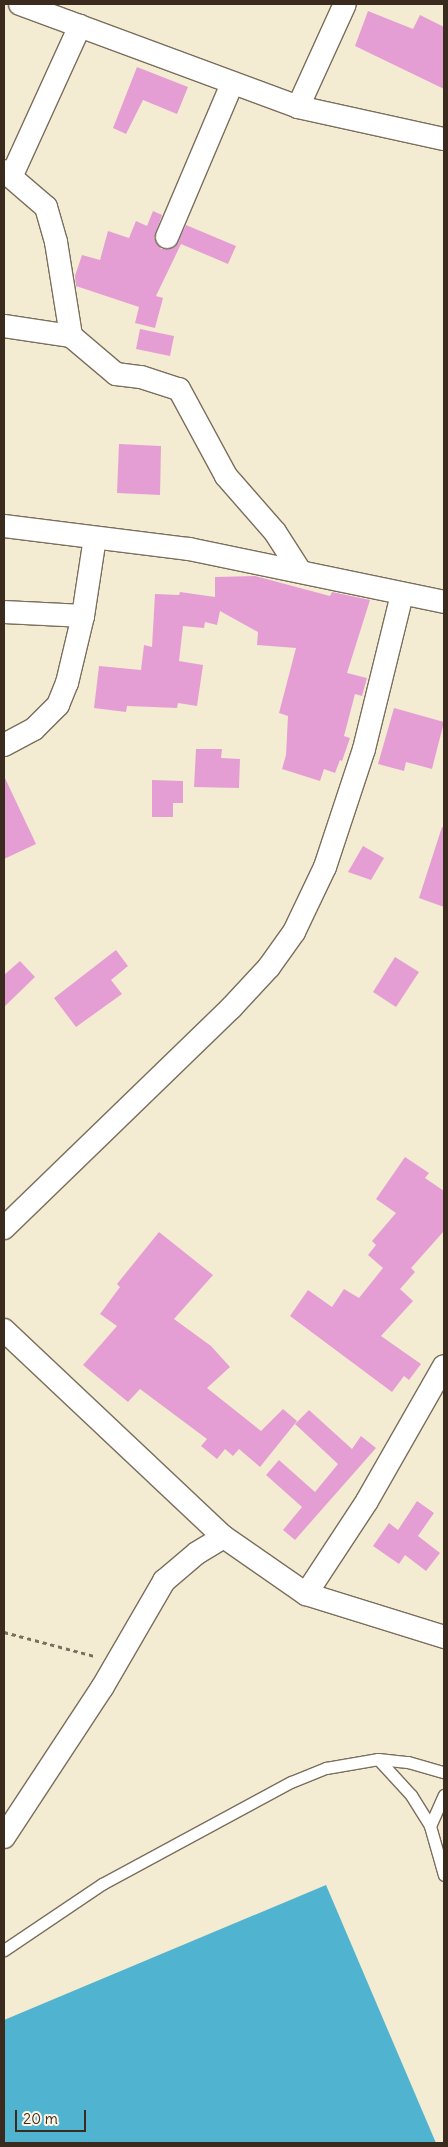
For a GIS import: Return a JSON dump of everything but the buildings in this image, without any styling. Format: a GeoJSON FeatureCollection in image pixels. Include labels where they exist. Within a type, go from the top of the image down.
{"type":"FeatureCollection","features":[{"type":"Feature","properties":{"kind":"street"},"geometry":{"type":"LineString","coordinates":[[20,4],[298,107],[444,139]]}},
{"type":"Feature","properties":{"kind":"street"},"geometry":{"type":"LineString","coordinates":[[298,107],[345,4]]}},
{"type":"Feature","properties":{"kind":"street"},"geometry":{"type":"LineString","coordinates":[[71,336],[56,242],[46,207],[8,173],[80,26]]}},
{"type":"Feature","properties":{"kind":"street"},"geometry":{"type":"LineString","coordinates":[[167,237],[232,84]]}},
{"type":"Feature","properties":{"kind":"street"},"geometry":{"type":"LineString","coordinates":[[4,326],[71,336],[116,374],[179,388],[226,476],[275,532],[300,571]]}},
{"type":"Feature","properties":{"kind":"street"},"geometry":{"type":"LineString","coordinates":[[4,526],[189,549],[444,602]]}},
{"type":"Feature","properties":{"kind":"street"},"geometry":{"type":"LineString","coordinates":[[4,745],[34,729],[58,705],[67,683],[83,616],[95,538]]}},
{"type":"Feature","properties":{"kind":"street"},"geometry":{"type":"LineString","coordinates":[[4,1228],[232,1008],[270,967],[294,932],[325,867],[364,749],[402,594]]}},
{"type":"Feature","properties":{"kind":"street"},"geometry":{"type":"LineString","coordinates":[[4,612],[83,616]]}},
{"type":"Feature","properties":{"kind":"street"},"geometry":{"type":"LineString","coordinates":[[4,1330],[224,1537],[306,1594],[444,1637]]}},
{"type":"Feature","properties":{"kind":"street"},"geometry":{"type":"LineString","coordinates":[[306,1594],[367,1500],[444,1366]]}},
{"type":"Feature","properties":{"kind":"street"},"geometry":{"type":"LineString","coordinates":[[4,1837],[116,1664],[164,1581],[197,1553],[224,1537]]}},
{"type":"Feature","properties":{"kind":"lane"},"geometry":{"type":"LineString","coordinates":[[378,1759],[410,1795],[430,1826],[444,1875]]}},
{"type":"Feature","properties":{"kind":"lane"},"geometry":{"type":"LineString","coordinates":[[4,1950],[102,1884],[291,1782],[326,1768],[378,1759],[408,1762],[444,1772]]}},
{"type":"Feature","properties":{"kind":"lane"},"geometry":{"type":"LineString","coordinates":[[430,1826],[444,1795]]}},
{"type":"Feature","properties":{"kind":"path"},"geometry":{"type":"LineString","coordinates":[[4,1632],[25,1635],[116,1664]]}},
{"type":"Feature","properties":{"kind":"water"},"geometry":{"type":"Polygon","coordinates":[[[326,1885],[436,2143],[4,2143],[4,2020],[326,1885]]]}}]}
